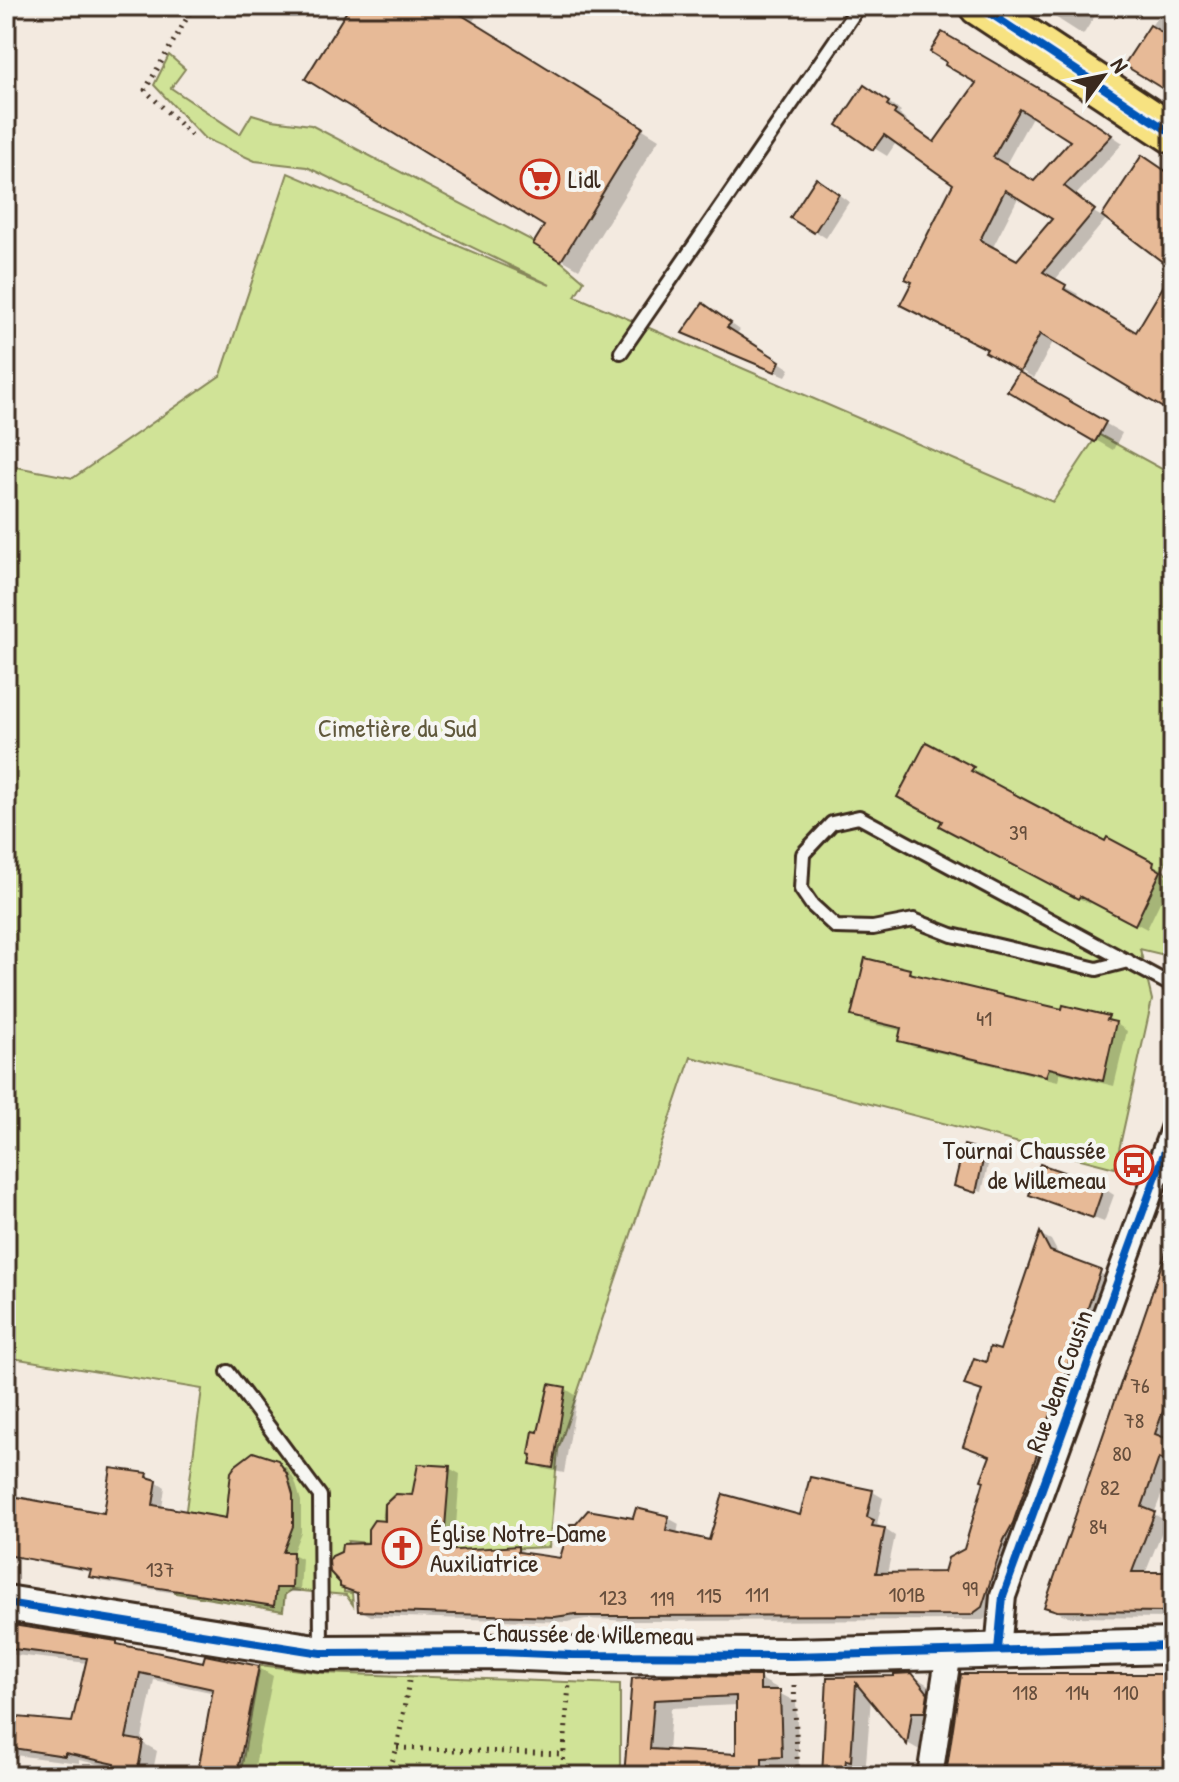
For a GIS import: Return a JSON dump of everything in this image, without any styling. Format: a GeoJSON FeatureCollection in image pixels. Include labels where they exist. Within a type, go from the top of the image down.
{"type":"FeatureCollection","features":[{"type":"Feature","properties":{"kind":"main road"},"geometry":{"type":"LineString","coordinates":[[979,6],[1173,134]]}},
{"type":"Feature","properties":{"kind":"street","name":"Rue Jean Cousin"},"geometry":{"type":"LineString","coordinates":[[998,1650],[1003,1596],[1173,1129]]}},
{"type":"Feature","properties":{"kind":"street","name":"Chaussée de Willemeau"},"geometry":{"type":"LineString","coordinates":[[6,1603],[321,1653],[792,1656],[1173,1646]]}},
{"type":"Feature","properties":{"kind":"street"},"geometry":{"type":"LineString","coordinates":[[930,1776],[949,1652]]}},
{"type":"Feature","properties":{"kind":"lane"},"geometry":{"type":"LineString","coordinates":[[621,352],[859,6]]}},
{"type":"Feature","properties":{"kind":"lane"},"geometry":{"type":"LineString","coordinates":[[1128,961],[1097,969],[952,935],[914,920],[873,928],[836,927],[812,905],[801,889],[803,854],[832,823],[859,817],[1128,961],[1173,986]]}},
{"type":"Feature","properties":{"kind":"lane"},"geometry":{"type":"LineString","coordinates":[[228,1372],[320,1496],[321,1653]]}},
{"type":"Feature","properties":{"kind":"path"},"geometry":{"type":"LineString","coordinates":[[194,6],[145,90],[194,138]]}},
{"type":"Feature","properties":{"kind":"path"},"geometry":{"type":"LineString","coordinates":[[387,1776],[397,1748],[414,1653]]}},
{"type":"Feature","properties":{"kind":"path"},"geometry":{"type":"LineString","coordinates":[[562,1776],[571,1655]]}},
{"type":"Feature","properties":{"kind":"path"},"geometry":{"type":"LineString","coordinates":[[792,1656],[798,1776]]}},
{"type":"Feature","properties":{"kind":"path"},"geometry":{"type":"LineString","coordinates":[[397,1748],[562,1754]]}},
{"type":"Feature","properties":{"kind":"green space","name":"Cimetière du Sud"},"geometry":{"type":"Polygon","coordinates":[[[169,55],[185,69],[171,88],[240,134],[252,114],[311,125],[529,239],[584,281],[575,296],[1053,502],[1098,434],[1173,475],[1173,591],[1166,608],[1173,616],[1173,847],[1162,871],[1173,876],[1173,957],[1140,949],[1152,1000],[1115,1168],[691,1057],[558,1450],[549,1547],[439,1552],[411,1496],[395,1494],[385,1504],[383,1523],[369,1543],[348,1541],[345,1555],[332,1569],[336,1579],[344,1583],[344,1592],[352,1593],[353,1605],[346,1595],[291,1590],[285,1594],[283,1611],[175,1593],[202,1389],[6,1357],[6,465],[73,478],[221,375],[288,173],[550,285],[307,167],[255,161],[204,138],[154,85],[169,55]]]}},
{"type":"Feature","properties":{"kind":"green space"},"geometry":{"type":"Polygon","coordinates":[[[260,1665],[323,1673],[620,1684],[620,1776],[240,1776],[260,1665]]]}},
{"type":"Feature","properties":{"kind":"building","name":"Lidl"},"geometry":{"type":"Polygon","coordinates":[[[350,6],[447,6],[643,127],[561,261],[533,244],[544,226],[305,79],[350,6]]]}},
{"type":"Feature","properties":{"kind":"building"},"geometry":{"type":"Polygon","coordinates":[[[1150,25],[1173,39],[1173,95],[1124,65],[1150,25]]]}},
{"type":"Feature","properties":{"kind":"building"},"geometry":{"type":"Polygon","coordinates":[[[942,32],[1112,135],[1064,186],[1095,210],[1043,272],[1066,285],[1064,289],[1136,332],[1173,270],[1173,414],[1040,334],[1020,372],[985,352],[987,349],[900,305],[912,282],[905,279],[953,184],[884,135],[873,150],[837,125],[864,85],[889,102],[887,105],[896,111],[894,114],[934,142],[976,83],[930,52],[942,32]],[[1020,109],[993,157],[1034,181],[1070,141],[1020,109]],[[1005,190],[980,240],[1017,260],[1052,219],[1005,190]]]}},
{"type":"Feature","properties":{"kind":"building"},"geometry":{"type":"Polygon","coordinates":[[[1142,155],[1173,176],[1173,270],[1102,216],[1142,155]]]}},
{"type":"Feature","properties":{"kind":"building"},"geometry":{"type":"Polygon","coordinates":[[[816,178],[839,194],[814,233],[790,218],[816,178]]]}},
{"type":"Feature","properties":{"kind":"building"},"geometry":{"type":"Polygon","coordinates":[[[703,303],[731,323],[727,327],[780,361],[775,372],[682,333],[703,303]]]}},
{"type":"Feature","properties":{"kind":"building"},"geometry":{"type":"Polygon","coordinates":[[[1019,372],[1106,422],[1095,442],[1007,391],[1019,372]]]}},
{"type":"Feature","properties":{"kind":"building"},"geometry":{"type":"Polygon","coordinates":[[[926,742],[974,767],[971,771],[1039,807],[1154,862],[1153,866],[1161,871],[1135,925],[1080,896],[1078,899],[939,826],[942,821],[897,797],[926,742]]]}},
{"type":"Feature","properties":{"kind":"building"},"geometry":{"type":"Polygon","coordinates":[[[865,958],[910,969],[909,973],[1062,1009],[1063,1005],[1109,1016],[1107,1020],[1116,1022],[1103,1081],[1049,1068],[1046,1076],[898,1041],[901,1028],[851,1016],[865,958]]]}},
{"type":"Feature","properties":{"kind":"building"},"geometry":{"type":"Polygon","coordinates":[[[964,1145],[985,1151],[976,1193],[954,1186],[964,1145]]]}},
{"type":"Feature","properties":{"kind":"building"},"geometry":{"type":"Polygon","coordinates":[[[1040,1164],[1104,1186],[1093,1218],[1029,1195],[1040,1164]]]}},
{"type":"Feature","properties":{"kind":"building"},"geometry":{"type":"Polygon","coordinates":[[[1040,1232],[1050,1251],[1101,1270],[982,1607],[971,1615],[576,1614],[555,1617],[358,1611],[357,1593],[340,1587],[330,1572],[329,1561],[341,1552],[342,1544],[368,1543],[368,1529],[374,1520],[385,1521],[385,1504],[396,1494],[412,1495],[418,1464],[450,1466],[443,1551],[518,1546],[518,1552],[560,1558],[570,1524],[576,1524],[588,1510],[633,1518],[636,1508],[669,1516],[666,1530],[709,1540],[723,1494],[800,1515],[810,1477],[873,1490],[867,1517],[874,1520],[872,1526],[885,1528],[876,1573],[944,1572],[948,1558],[964,1549],[990,1456],[963,1446],[982,1391],[964,1385],[974,1358],[986,1362],[990,1347],[1000,1350],[1040,1232]]]}},
{"type":"Feature","properties":{"kind":"building"},"geometry":{"type":"Polygon","coordinates":[[[1169,1243],[1173,1244],[1173,1383],[1155,1434],[1173,1441],[1173,1463],[1159,1458],[1142,1507],[1155,1512],[1132,1572],[1173,1572],[1173,1612],[1057,1611],[1044,1607],[1169,1243]]]}},
{"type":"Feature","properties":{"kind":"building"},"geometry":{"type":"Polygon","coordinates":[[[549,1384],[566,1387],[553,1468],[530,1464],[532,1455],[529,1454],[533,1431],[538,1432],[549,1384]]]}},
{"type":"Feature","properties":{"kind":"building"},"geometry":{"type":"Polygon","coordinates":[[[253,1452],[278,1460],[287,1474],[293,1495],[293,1526],[283,1552],[293,1552],[292,1588],[276,1588],[274,1606],[89,1577],[91,1570],[6,1555],[6,1495],[104,1513],[111,1468],[148,1473],[147,1477],[157,1480],[153,1505],[226,1518],[231,1472],[253,1452]]]}},
{"type":"Feature","properties":{"kind":"building"},"geometry":{"type":"Polygon","coordinates":[[[6,1624],[117,1641],[117,1644],[203,1662],[205,1655],[259,1666],[237,1776],[197,1776],[213,1689],[140,1673],[126,1738],[143,1741],[137,1776],[113,1776],[115,1764],[65,1753],[65,1756],[6,1747],[6,1716],[72,1722],[87,1658],[6,1648],[6,1624]]]}},
{"type":"Feature","properties":{"kind":"building"},"geometry":{"type":"Polygon","coordinates":[[[912,1673],[928,1693],[925,1712],[912,1712],[907,1745],[856,1683],[851,1761],[846,1760],[844,1776],[822,1776],[827,1677],[912,1673]]]}},
{"type":"Feature","properties":{"kind":"building"},"geometry":{"type":"Polygon","coordinates":[[[961,1674],[1173,1674],[1173,1776],[946,1774],[961,1674]]]}},
{"type":"Feature","properties":{"kind":"building"},"geometry":{"type":"Polygon","coordinates":[[[760,1676],[760,1690],[780,1690],[782,1757],[762,1758],[762,1776],[624,1776],[632,1678],[760,1676]],[[736,1696],[654,1700],[650,1749],[736,1754],[736,1696]]]}},
{"type":"Feature","properties":{"kind":"cycle path"},"geometry":{"type":"LineString","coordinates":[[979,6],[1173,134]]}},
{"type":"Feature","properties":{"kind":"cycle path"},"geometry":{"type":"LineString","coordinates":[[998,1650],[1003,1596],[1173,1129]]}},
{"type":"Feature","properties":{"kind":"cycle path"},"geometry":{"type":"LineString","coordinates":[[6,1603],[321,1653],[792,1656],[1173,1646]]}},
{"type":"Feature","properties":{"kind":"place","name":"Lidl"},"geometry":{"type":"Point","coordinates":[540,179]}},
{"type":"Feature","properties":{"kind":"place","name":"Tournai Chaussée de Willemeau"},"geometry":{"type":"Point","coordinates":[1134,1165]}},
{"type":"Feature","properties":{"kind":"place","name":"Église Notre-Dame Auxiliatrice"},"geometry":{"type":"Point","coordinates":[402,1548]}}]}
